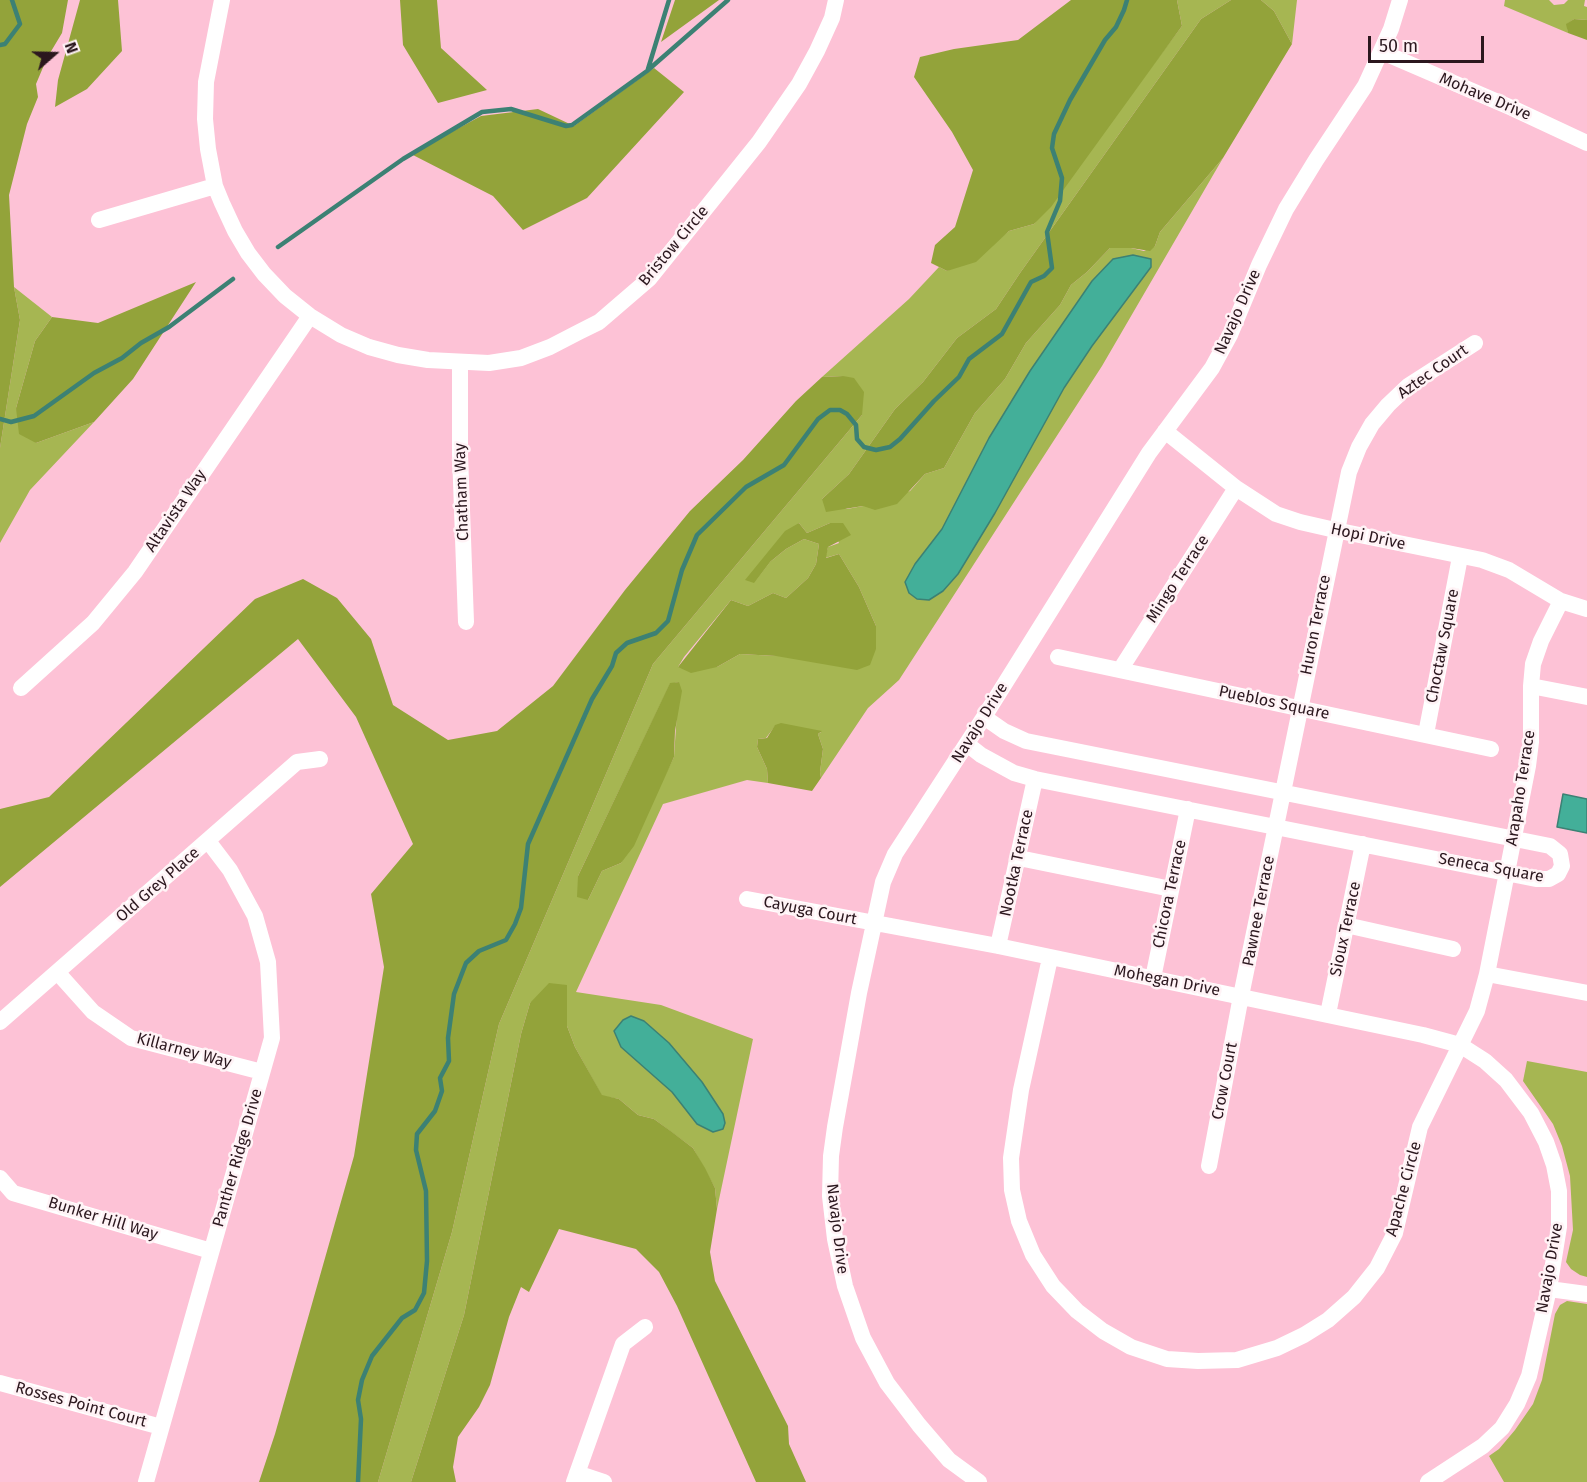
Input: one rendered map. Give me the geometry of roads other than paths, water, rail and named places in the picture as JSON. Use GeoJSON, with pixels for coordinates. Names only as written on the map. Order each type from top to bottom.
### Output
{"type":"FeatureCollection","features":[{"type":"Feature","properties":{"kind":"street","name":"Bristow Circle"},"geometry":{"type":"LineString","coordinates":[[222,0],[206,82],[205,110],[208,149],[216,186],[235,231],[248,253],[285,296],[310,316],[342,335],[398,356],[489,363],[521,358],[550,347],[599,322],[649,279],[759,142],[799,84],[832,18],[836,0]]}},
{"type":"Feature","properties":{"kind":"street","name":"Navajo Drive"},"geometry":{"type":"LineString","coordinates":[[979,1482],[949,1460],[887,1383],[863,1338],[845,1286],[835,1239],[830,1196],[832,1147],[859,993],[883,882],[895,854],[967,744],[1149,453],[1212,368],[1230,335],[1259,265],[1286,209],[1365,87],[1382,52],[1400,0]]}},
{"type":"Feature","properties":{"kind":"street","name":"Mohave Drive"},"geometry":{"type":"LineString","coordinates":[[1382,52],[1587,143]]}},
{"type":"Feature","properties":{"kind":"street"},"geometry":{"type":"LineString","coordinates":[[99,220],[216,186]]}},
{"type":"Feature","properties":{"kind":"street","name":"Altavista Way"},"geometry":{"type":"LineString","coordinates":[[21,688],[93,623],[121,590],[310,316]]}},
{"type":"Feature","properties":{"kind":"street","name":"Aztec Court"},"geometry":{"type":"LineString","coordinates":[[1335,530],[1349,472],[1372,424],[1408,386],[1475,343]]}},
{"type":"Feature","properties":{"kind":"street","name":"Chatham Way"},"geometry":{"type":"LineString","coordinates":[[460,362],[460,454],[466,622]]}},
{"type":"Feature","properties":{"kind":"street","name":"Hopi Drive"},"geometry":{"type":"LineString","coordinates":[[1165,431],[1236,488],[1276,514],[1335,530],[1482,560],[1509,570],[1561,601],[1587,609]]}},
{"type":"Feature","properties":{"kind":"street","name":"Mingo Terrace"},"geometry":{"type":"LineString","coordinates":[[1120,670],[1236,488]]}},
{"type":"Feature","properties":{"kind":"street","name":"Huron Terrace"},"geometry":{"type":"LineString","coordinates":[[1276,826],[1335,530]]}},
{"type":"Feature","properties":{"kind":"street","name":"Choctaw Square"},"geometry":{"type":"LineString","coordinates":[[1426,734],[1460,557]]}},
{"type":"Feature","properties":{"kind":"street","name":"Arapaho Terrace"},"geometry":{"type":"LineString","coordinates":[[1460,1045],[1477,1011],[1487,974],[1515,838],[1531,742],[1533,664],[1541,641],[1561,601]]}},
{"type":"Feature","properties":{"kind":"street","name":"Pueblos Square"},"geometry":{"type":"LineString","coordinates":[[1058,657],[1491,749]]}},
{"type":"Feature","properties":{"kind":"street"},"geometry":{"type":"LineString","coordinates":[[1531,686],[1587,698]]}},
{"type":"Feature","properties":{"kind":"street","name":"Seneca Square"},"geometry":{"type":"LineString","coordinates":[[967,744],[981,755],[1014,773],[1035,779],[1536,879],[1549,879],[1558,874],[1562,866],[1560,854],[1550,846],[1026,741],[1004,731],[984,717]]}},
{"type":"Feature","properties":{"kind":"street","name":"Old Grey Place"},"geometry":{"type":"LineString","coordinates":[[0,1022],[297,762],[320,759]]}},
{"type":"Feature","properties":{"kind":"street","name":"Nootka Terrace"},"geometry":{"type":"LineString","coordinates":[[998,946],[1035,779]]}},
{"type":"Feature","properties":{"kind":"street","name":"Chicora Terrace"},"geometry":{"type":"LineString","coordinates":[[1153,978],[1188,809]]}},
{"type":"Feature","properties":{"kind":"street","name":"Pawnee Terrace"},"geometry":{"type":"LineString","coordinates":[[1241,996],[1276,826]]}},
{"type":"Feature","properties":{"kind":"street","name":"Panther Ridge Drive"},"geometry":{"type":"LineString","coordinates":[[146,1482],[272,1038],[268,962],[255,916],[230,870],[208,841]]}},
{"type":"Feature","properties":{"kind":"street","name":"Sioux Terrace"},"geometry":{"type":"LineString","coordinates":[[1328,1014],[1364,844]]}},
{"type":"Feature","properties":{"kind":"street"},"geometry":{"type":"LineString","coordinates":[[1019,858],[1171,889]]}},
{"type":"Feature","properties":{"kind":"street","name":"Cayuga Court"},"geometry":{"type":"LineString","coordinates":[[747,899],[874,923]]}},
{"type":"Feature","properties":{"kind":"street","name":"Mohegan Drive"},"geometry":{"type":"LineString","coordinates":[[874,923],[998,946],[1328,1014],[1460,1045]]}},
{"type":"Feature","properties":{"kind":"street"},"geometry":{"type":"LineString","coordinates":[[1347,925],[1453,949]]}},
{"type":"Feature","properties":{"kind":"street","name":"Apache Circle"},"geometry":{"type":"LineString","coordinates":[[1050,958],[1014,1131],[1011,1158],[1012,1190],[1019,1221],[1033,1255],[1053,1286],[1077,1311],[1103,1331],[1131,1347],[1167,1359],[1237,1360],[1277,1348],[1328,1320],[1354,1297],[1377,1268],[1395,1233],[1420,1128],[1460,1045]]}},
{"type":"Feature","properties":{"kind":"street","name":"Killarney Way"},"geometry":{"type":"LineString","coordinates":[[58,972],[93,1012],[131,1038],[262,1072]]}},
{"type":"Feature","properties":{"kind":"street"},"geometry":{"type":"LineString","coordinates":[[1487,974],[1587,993]]}},
{"type":"Feature","properties":{"kind":"street","name":"Crow Court"},"geometry":{"type":"LineString","coordinates":[[1209,1166],[1241,996]]}},
{"type":"Feature","properties":{"kind":"street","name":"Navajo Drive"},"geometry":{"type":"LineString","coordinates":[[1428,1482],[1483,1446],[1502,1428],[1517,1404],[1529,1376],[1549,1288],[1559,1227],[1559,1191],[1554,1165],[1546,1142],[1531,1113],[1506,1080],[1485,1061],[1460,1045]]}},
{"type":"Feature","properties":{"kind":"street","name":"Bunker Hill Way"},"geometry":{"type":"LineString","coordinates":[[0,1178],[13,1192],[211,1251]]}},
{"type":"Feature","properties":{"kind":"street"},"geometry":{"type":"LineString","coordinates":[[1549,1288],[1587,1294]]}},
{"type":"Feature","properties":{"kind":"street"},"geometry":{"type":"LineString","coordinates":[[604,1482],[575,1477],[623,1344],[645,1327]]}},
{"type":"Feature","properties":{"kind":"street","name":"Rosses Point Court"},"geometry":{"type":"LineString","coordinates":[[0,1383],[161,1427]]}},
{"type":"Feature","properties":{"kind":"waterway"},"geometry":{"type":"LineString","coordinates":[[0,45],[5,44],[20,24],[12,0]]}},
{"type":"Feature","properties":{"kind":"waterway"},"geometry":{"type":"LineString","coordinates":[[648,69],[669,0]]}},
{"type":"Feature","properties":{"kind":"waterway"},"geometry":{"type":"LineString","coordinates":[[278,247],[403,159],[482,112],[511,109],[566,126],[572,125],[647,71],[728,0]]}},
{"type":"Feature","properties":{"kind":"waterway"},"geometry":{"type":"LineString","coordinates":[[358,1482],[361,1419],[358,1400],[362,1380],[372,1356],[402,1318],[415,1310],[424,1293],[427,1261],[426,1191],[416,1150],[417,1134],[435,1111],[442,1091],[440,1078],[449,1061],[448,1038],[454,994],[466,963],[479,951],[506,940],[515,924],[521,908],[528,844],[592,699],[612,666],[616,653],[627,643],[656,633],[668,621],[682,570],[697,535],[746,487],[784,465],[818,419],[830,410],[840,410],[847,414],[856,425],[857,439],[864,447],[876,450],[890,447],[959,377],[969,359],[1002,334],[1031,282],[1044,276],[1052,268],[1047,232],[1060,201],[1062,178],[1052,148],[1054,134],[1070,100],[1105,40],[1116,27],[1127,0]]}},
{"type":"Feature","properties":{"kind":"waterway"},"geometry":{"type":"LineString","coordinates":[[0,419],[11,422],[34,416],[94,373],[122,358],[141,343],[169,327],[233,279]]}}]}
